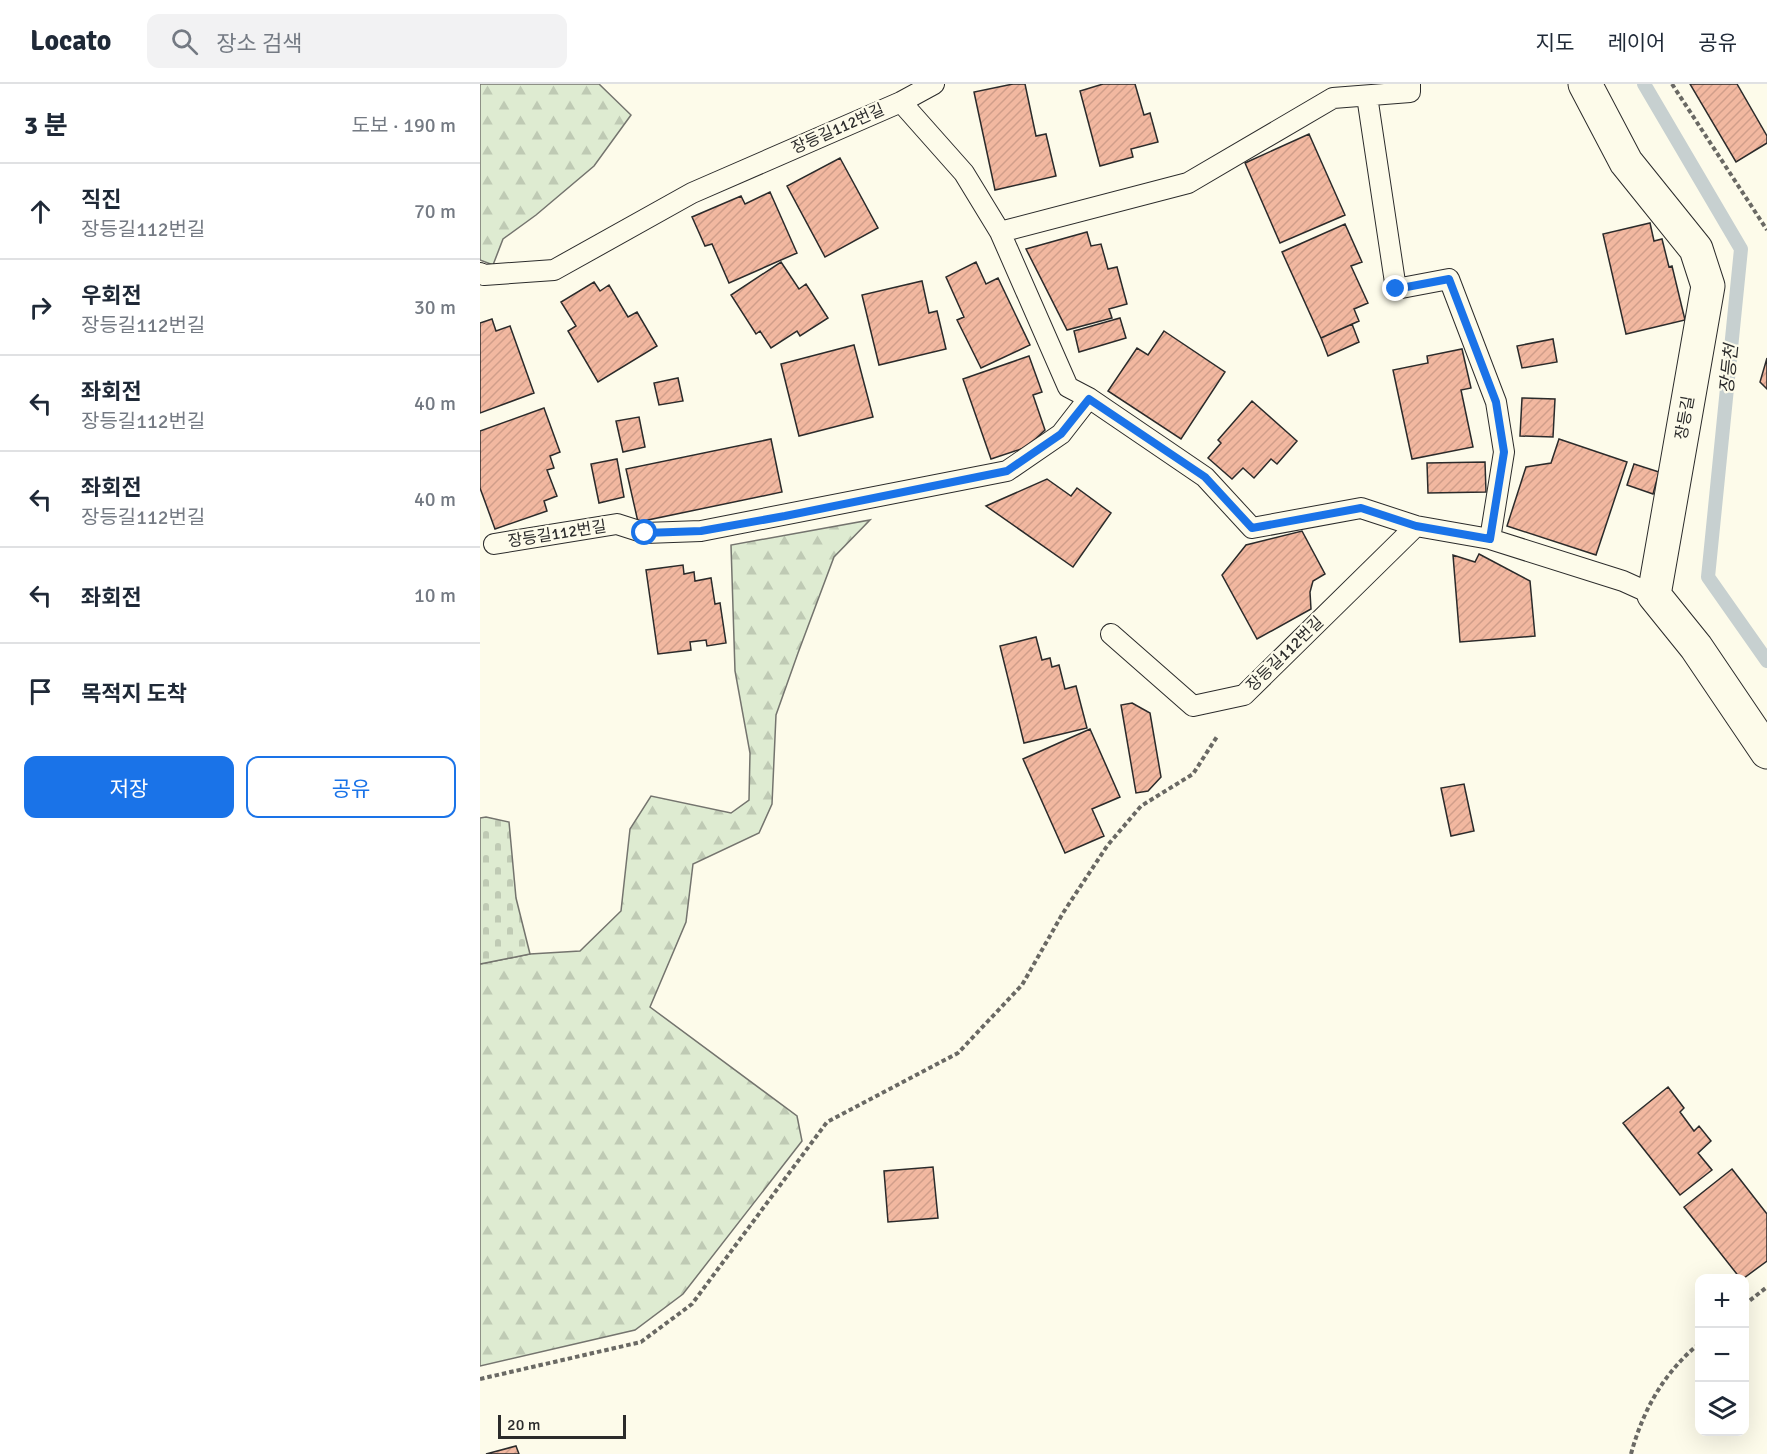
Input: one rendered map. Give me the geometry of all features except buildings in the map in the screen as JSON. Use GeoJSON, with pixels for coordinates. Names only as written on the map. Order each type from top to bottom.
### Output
{"type":"FeatureCollection","features":[{"type":"Feature","properties":{"kind":"street","name":"장등길"},"geometry":{"type":"LineString","coordinates":[[1585,84],[1626,162],[1696,249],[1708,286],[1654,595]]}},
{"type":"Feature","properties":{"kind":"street"},"geometry":{"type":"LineString","coordinates":[[1654,595],[1696,647],[1767,752]]}},
{"type":"Feature","properties":{"kind":"lane","name":"장등길112번길"},"geometry":{"type":"LineString","coordinates":[[480,273],[484,275],[554,270],[692,193],[901,102],[934,84]]}},
{"type":"Feature","properties":{"kind":"lane"},"geometry":{"type":"LineString","coordinates":[[1000,232],[1188,183],[1333,98],[1410,92],[1410,84]]}},
{"type":"Feature","properties":{"kind":"lane"},"geometry":{"type":"LineString","coordinates":[[1367,96],[1396,289],[1449,279],[1496,402],[1504,452],[1490,539]]}},
{"type":"Feature","properties":{"kind":"lane","name":"장등길112번길"},"geometry":{"type":"LineString","coordinates":[[901,102],[964,173],[1000,232],[1068,387],[1205,477],[1252,528],[1361,508],[1416,526],[1490,539],[1623,581],[1654,595]]}},
{"type":"Feature","properties":{"kind":"lane","name":"장등길112번길"},"geometry":{"type":"LineString","coordinates":[[494,544],[617,524],[645,533],[701,531],[1007,471],[1061,434],[1089,399]]}},
{"type":"Feature","properties":{"kind":"lane","name":"장등길112번길"},"geometry":{"type":"LineString","coordinates":[[1111,634],[1193,706],[1244,695],[1416,526]]}},
{"type":"Feature","properties":{"kind":"path"},"geometry":{"type":"LineString","coordinates":[[1672,84],[1767,230]]}},
{"type":"Feature","properties":{"kind":"path"},"geometry":{"type":"LineString","coordinates":[[480,1379],[641,1342],[692,1304],[827,1122],[958,1053],[1022,985],[1063,913],[1107,846],[1142,807],[1193,774],[1244,695]]}},
{"type":"Feature","properties":{"kind":"path"},"geometry":{"type":"LineString","coordinates":[[1749,1301],[1767,1287]]}},
{"type":"Feature","properties":{"kind":"path"},"geometry":{"type":"LineString","coordinates":[[1631,1454],[1651,1400],[1680,1358],[1695,1347]]}},
{"type":"Feature","properties":{"kind":"green space"},"geometry":{"type":"Polygon","coordinates":[[[480,84],[599,84],[631,115],[594,166],[536,215],[503,239],[493,265],[480,260],[480,84]]]}},
{"type":"Feature","properties":{"kind":"green space"},"geometry":{"type":"Polygon","coordinates":[[[870,520],[834,557],[776,715],[772,804],[759,833],[693,864],[686,922],[650,1007],[797,1116],[802,1141],[683,1294],[635,1330],[480,1366],[480,964],[530,954],[580,951],[621,911],[630,829],[651,796],[731,813],[749,800],[750,753],[735,671],[731,545],[870,520]]]}},
{"type":"Feature","properties":{"kind":"green space"},"geometry":{"type":"Polygon","coordinates":[[[486,817],[509,822],[516,898],[530,954],[480,964],[480,818],[486,817]]]}},
{"type":"Feature","properties":{"kind":"waterway","name":"장등천"},"geometry":{"type":"LineString","coordinates":[[1644,84],[1741,249],[1708,577],[1767,661]]}},
{"type":"Feature","properties":{"kind":"route"},"geometry":{"type":"LineString","coordinates":[[645,533],[701,531],[1007,471],[1061,434],[1089,399],[1205,477],[1252,528],[1361,508],[1416,526],[1490,539],[1504,452],[1496,402],[1449,279],[1396,289]]}}]}
